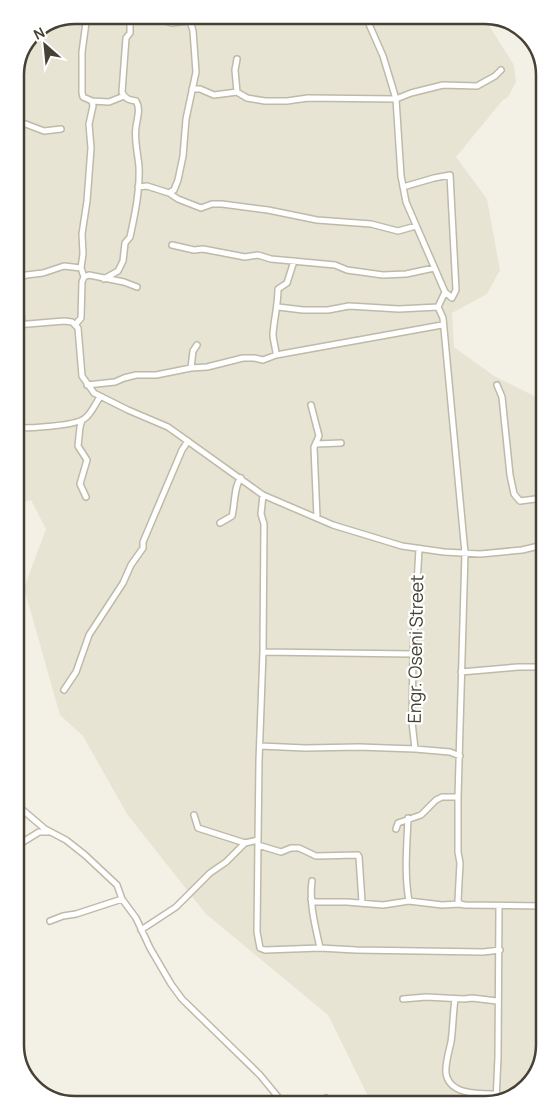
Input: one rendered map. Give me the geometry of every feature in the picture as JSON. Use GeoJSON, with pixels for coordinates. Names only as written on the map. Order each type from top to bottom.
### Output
{"type":"FeatureCollection","features":[{"type":"Feature","properties":{"kind":"street"},"geometry":{"type":"LineString","coordinates":[[86,24],[82,52],[82,97],[92,101],[109,102],[124,96]]}},
{"type":"Feature","properties":{"kind":"street"},"geometry":{"type":"LineString","coordinates":[[104,279],[118,271],[123,261],[125,243],[130,237],[138,187],[139,164],[136,127],[139,105],[136,101],[128,100],[122,92],[126,38],[130,33],[131,24]]}},
{"type":"Feature","properties":{"kind":"street"},"geometry":{"type":"LineString","coordinates":[[172,193],[178,180],[183,156],[186,119],[196,72],[192,24]]}},
{"type":"Feature","properties":{"kind":"street"},"geometry":{"type":"LineString","coordinates":[[369,24],[383,56],[396,99],[403,187],[406,202],[445,292],[452,298],[456,290],[450,175],[403,187]]}},
{"type":"Feature","properties":{"kind":"street"},"geometry":{"type":"LineString","coordinates":[[237,59],[235,70],[237,92]]}},
{"type":"Feature","properties":{"kind":"street"},"geometry":{"type":"LineString","coordinates":[[192,90],[200,89],[214,95],[237,92],[247,98],[265,101],[287,101],[308,98],[396,99],[443,85],[477,86],[495,76],[501,70]]}},
{"type":"Feature","properties":{"kind":"street"},"geometry":{"type":"LineString","coordinates":[[75,325],[81,318],[82,282],[84,277],[81,268],[83,254],[82,234],[87,201],[91,148],[89,124],[93,106],[92,101]]}},
{"type":"Feature","properties":{"kind":"street"},"geometry":{"type":"LineString","coordinates":[[24,123],[44,131],[61,129]]}},
{"type":"Feature","properties":{"kind":"street"},"geometry":{"type":"LineString","coordinates":[[138,187],[147,186],[172,193],[201,208],[212,204],[222,204],[317,220],[371,224],[398,230],[416,226]]}},
{"type":"Feature","properties":{"kind":"street"},"geometry":{"type":"LineString","coordinates":[[172,245],[246,257],[258,255],[271,259],[335,265],[347,270],[383,275],[406,274],[434,268]]}},
{"type":"Feature","properties":{"kind":"street"},"geometry":{"type":"LineString","coordinates":[[276,355],[273,334],[278,307],[278,289],[287,283],[294,261]]}},
{"type":"Feature","properties":{"kind":"street"},"geometry":{"type":"LineString","coordinates":[[24,276],[43,273],[64,266],[81,268]]}},
{"type":"Feature","properties":{"kind":"street"},"geometry":{"type":"LineString","coordinates":[[84,277],[89,275],[124,282],[137,287]]}},
{"type":"Feature","properties":{"kind":"street"},"geometry":{"type":"LineString","coordinates":[[445,292],[438,307],[443,318],[442,325],[465,553],[458,797],[458,852],[460,863],[458,896],[460,904]]}},
{"type":"Feature","properties":{"kind":"street"},"geometry":{"type":"LineString","coordinates":[[278,307],[328,310],[349,306],[382,306],[399,309],[438,307]]}},
{"type":"Feature","properties":{"kind":"street"},"geometry":{"type":"LineString","coordinates":[[24,324],[72,322],[78,328],[82,376],[100,397],[168,427],[263,495],[333,524],[402,546],[480,554],[536,546]]}},
{"type":"Feature","properties":{"kind":"street"},"geometry":{"type":"LineString","coordinates":[[88,385],[115,382],[136,375],[207,367],[243,358],[262,360],[276,355],[442,325]]}},
{"type":"Feature","properties":{"kind":"street"},"geometry":{"type":"LineString","coordinates":[[191,368],[193,352],[197,345]]}},
{"type":"Feature","properties":{"kind":"street"},"geometry":{"type":"LineString","coordinates":[[497,385],[502,397],[510,475],[514,494],[520,501],[536,499]]}},
{"type":"Feature","properties":{"kind":"street"},"geometry":{"type":"LineString","coordinates":[[24,428],[60,425],[82,420],[89,415],[100,397]]}},
{"type":"Feature","properties":{"kind":"street"},"geometry":{"type":"LineString","coordinates":[[311,405],[319,436],[314,453],[318,517]]}},
{"type":"Feature","properties":{"kind":"street"},"geometry":{"type":"LineString","coordinates":[[82,420],[78,446],[87,460],[80,484],[86,497]]}},
{"type":"Feature","properties":{"kind":"street"},"geometry":{"type":"LineString","coordinates":[[64,690],[76,672],[89,635],[123,583],[131,564],[142,548],[182,450],[188,441]]}},
{"type":"Feature","properties":{"kind":"street"},"geometry":{"type":"LineString","coordinates":[[316,444],[341,443]]}},
{"type":"Feature","properties":{"kind":"street"},"geometry":{"type":"LineString","coordinates":[[220,523],[232,516],[236,499],[236,485],[240,478]]}},
{"type":"Feature","properties":{"kind":"street"},"geometry":{"type":"LineString","coordinates":[[263,495],[261,514],[264,531],[263,652],[258,761],[257,932],[260,948],[265,950],[320,948],[483,952],[500,950]]}},
{"type":"Feature","properties":{"kind":"street","name":"Engr. Oseni Street"},"geometry":{"type":"LineString","coordinates":[[415,749],[412,722],[413,654],[419,549]]}},
{"type":"Feature","properties":{"kind":"street"},"geometry":{"type":"LineString","coordinates":[[263,652],[413,654]]}},
{"type":"Feature","properties":{"kind":"street"},"geometry":{"type":"LineString","coordinates":[[462,672],[536,667]]}},
{"type":"Feature","properties":{"kind":"street"},"geometry":{"type":"LineString","coordinates":[[260,746],[415,749],[450,752],[460,756]]}},
{"type":"Feature","properties":{"kind":"street"},"geometry":{"type":"LineString","coordinates":[[396,829],[398,823],[421,815],[436,800],[442,797],[458,797]]}},
{"type":"Feature","properties":{"kind":"street"},"geometry":{"type":"LineString","coordinates":[[24,811],[49,832],[66,840],[89,858],[116,885],[122,899],[136,918],[163,973],[182,999],[260,1074],[277,1096]]}},
{"type":"Feature","properties":{"kind":"street"},"geometry":{"type":"LineString","coordinates":[[194,816],[198,828],[245,843],[258,842],[281,852],[291,848],[299,848],[316,856],[358,855],[360,857],[362,902]]}},
{"type":"Feature","properties":{"kind":"street"},"geometry":{"type":"LineString","coordinates":[[408,818],[406,852],[409,901]]}},
{"type":"Feature","properties":{"kind":"street"},"geometry":{"type":"LineString","coordinates":[[24,841],[39,832],[49,832]]}},
{"type":"Feature","properties":{"kind":"street"},"geometry":{"type":"LineString","coordinates":[[141,930],[147,924],[176,907],[210,873],[226,862],[245,843]]}},
{"type":"Feature","properties":{"kind":"street"},"geometry":{"type":"LineString","coordinates":[[312,880],[311,899],[320,948]]}},
{"type":"Feature","properties":{"kind":"street"},"geometry":{"type":"LineString","coordinates":[[50,921],[122,899]]}},
{"type":"Feature","properties":{"kind":"street"},"geometry":{"type":"LineString","coordinates":[[311,899],[314,902],[383,904],[409,901],[442,905],[536,906]]}},
{"type":"Feature","properties":{"kind":"street"},"geometry":{"type":"LineString","coordinates":[[455,999],[446,1072],[450,1083],[461,1090],[476,1094],[495,1094],[498,1057],[499,906]]}},
{"type":"Feature","properties":{"kind":"street"},"geometry":{"type":"LineString","coordinates":[[403,999],[426,997],[472,998],[497,1001]]}},
{"type":"Feature","properties":{"kind":"shaded area"},"geometry":{"type":"Polygon","coordinates":[[[75,24],[488,24],[514,65],[516,82],[508,97],[502,101],[456,157],[487,199],[500,270],[487,294],[452,313],[454,347],[494,376],[536,397],[536,1052],[531,1068],[519,1084],[505,1092],[485,1096],[368,1096],[328,1015],[206,914],[127,814],[83,736],[60,715],[24,588],[46,529],[31,500],[24,502],[24,72],[29,52],[41,36],[55,28],[75,24]]]}}]}
